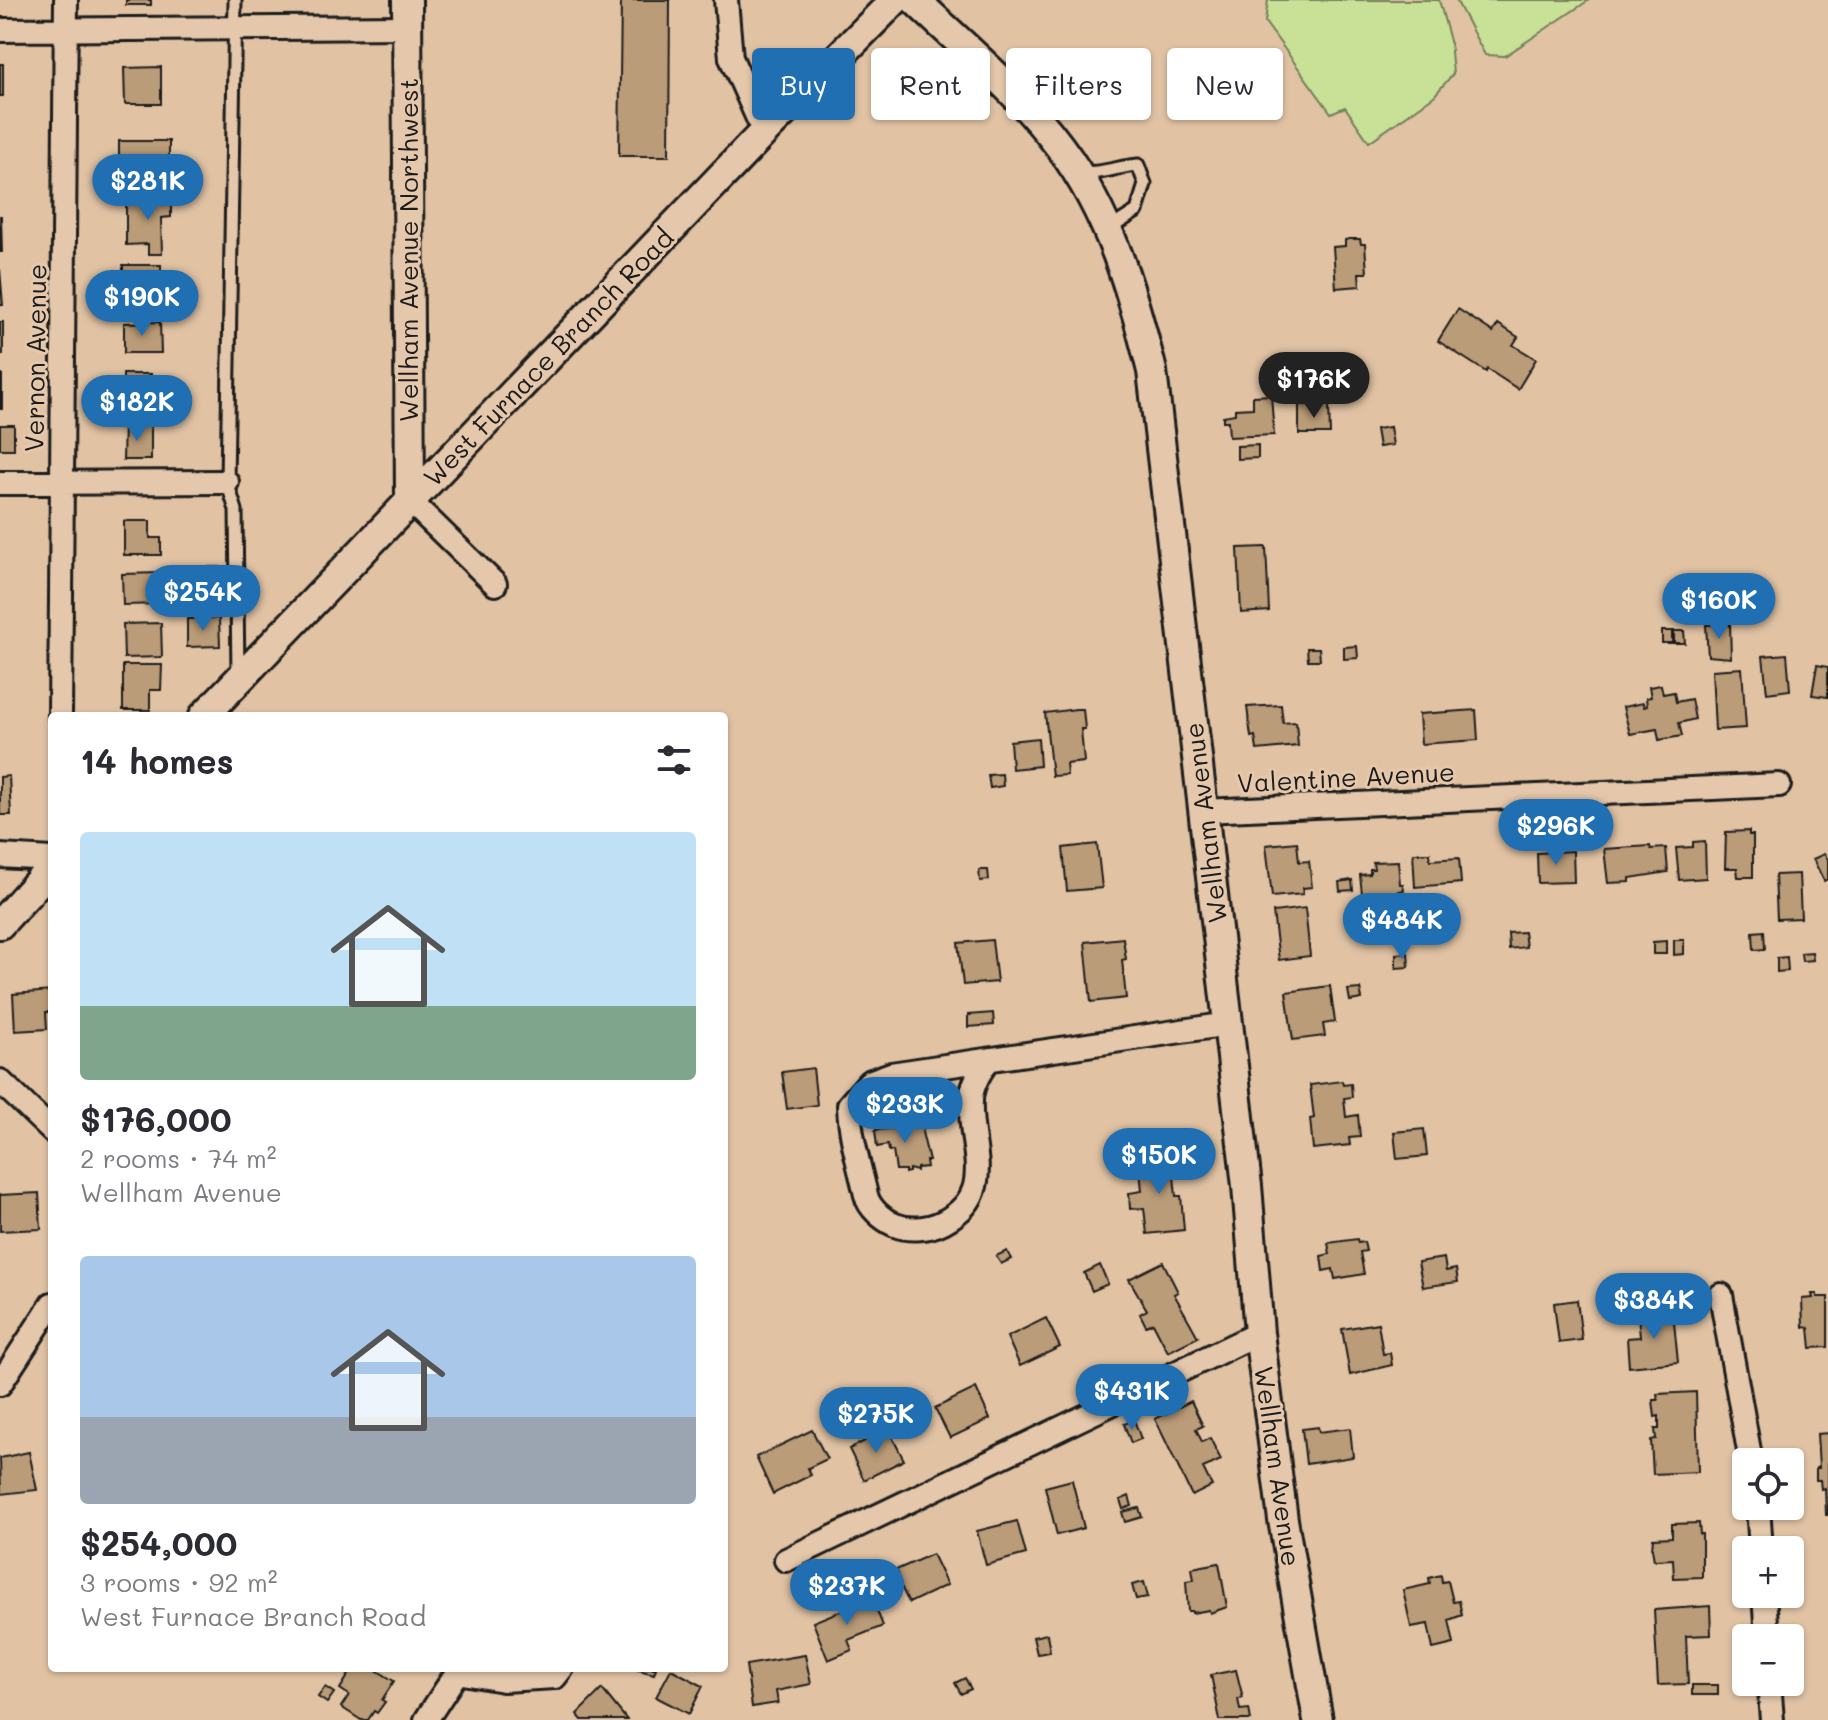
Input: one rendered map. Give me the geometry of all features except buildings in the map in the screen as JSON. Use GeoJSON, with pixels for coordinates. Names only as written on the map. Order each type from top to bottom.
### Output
{"type":"FeatureCollection","features":[{"type":"Feature","properties":{"kind":"street","name":"Vernon Avenue"},"geometry":{"type":"LineString","coordinates":[[60,712],[66,0]]}},
{"type":"Feature","properties":{"kind":"street"},"geometry":{"type":"LineString","coordinates":[[726,0],[731,58],[764,132]]}},
{"type":"Feature","properties":{"kind":"street","name":"West Furnace Branch Road"},"geometry":{"type":"LineString","coordinates":[[208,712],[764,132],[895,0]]}},
{"type":"Feature","properties":{"kind":"street","name":"Wellham Avenue"},"geometry":{"type":"LineString","coordinates":[[915,0],[1017,99],[1060,147],[1108,229],[1135,302],[1152,371],[1229,1024],[1259,1333],[1283,1520],[1318,1720]]}},
{"type":"Feature","properties":{"kind":"street"},"geometry":{"type":"LineString","coordinates":[[0,30],[235,28],[407,14]]}},
{"type":"Feature","properties":{"kind":"street","name":"Wellham Avenue Northwest"},"geometry":{"type":"LineString","coordinates":[[407,14],[410,501]]}},
{"type":"Feature","properties":{"kind":"street"},"geometry":{"type":"LineString","coordinates":[[0,483],[227,482]]}},
{"type":"Feature","properties":{"kind":"street"},"geometry":{"type":"LineString","coordinates":[[410,501],[495,584]]}},
{"type":"Feature","properties":{"kind":"street","name":"Valentine Avenue"},"geometry":{"type":"LineString","coordinates":[[1203,811],[1779,785]]}},
{"type":"Feature","properties":{"kind":"street"},"geometry":{"type":"LineString","coordinates":[[0,856],[48,859]]}},
{"type":"Feature","properties":{"kind":"street"},"geometry":{"type":"LineString","coordinates":[[0,924],[48,871]]}},
{"type":"Feature","properties":{"kind":"street"},"geometry":{"type":"LineString","coordinates":[[987,1062],[973,1087],[970,1103],[979,1172],[972,1194],[960,1211],[941,1223],[921,1229],[896,1225],[877,1213],[867,1202],[850,1129],[849,1105],[869,1082],[891,1074],[1229,1024]]}},
{"type":"Feature","properties":{"kind":"street"},"geometry":{"type":"LineString","coordinates":[[0,1081],[48,1127]]}},
{"type":"Feature","properties":{"kind":"street"},"geometry":{"type":"LineString","coordinates":[[1721,1295],[1748,1448]]}},
{"type":"Feature","properties":{"kind":"street"},"geometry":{"type":"LineString","coordinates":[[0,1384],[48,1310]]}},
{"type":"Feature","properties":{"kind":"street"},"geometry":{"type":"LineString","coordinates":[[786,1560],[1259,1333]]}},
{"type":"Feature","properties":{"kind":"street"},"geometry":{"type":"LineString","coordinates":[[426,1720],[458,1672]]}},
{"type":"Feature","properties":{"kind":"street"},"geometry":{"type":"LineString","coordinates":[[468,1672],[503,1680],[555,1677],[559,1672]]}},
{"type":"Feature","properties":{"kind":"street"},"geometry":{"type":"LineString","coordinates":[[1770,1696],[1772,1720]]}},
{"type":"Feature","properties":{"kind":"lane"},"geometry":{"type":"LineString","coordinates":[[235,0],[227,482],[236,510],[238,680]]}},
{"type":"Feature","properties":{"kind":"lane"},"geometry":{"type":"LineString","coordinates":[[1075,171],[1091,174],[1119,166],[1138,165],[1145,184],[1137,211],[1108,229]]}},
{"type":"Feature","properties":{"kind":"green space"},"geometry":{"type":"Polygon","coordinates":[[[1268,0],[1439,0],[1450,41],[1453,74],[1434,96],[1369,142],[1345,107],[1331,113],[1265,22],[1268,0]]]}},
{"type":"Feature","properties":{"kind":"green space"},"geometry":{"type":"Polygon","coordinates":[[[1456,0],[1589,0],[1505,56],[1485,55],[1456,0]]]}}]}
